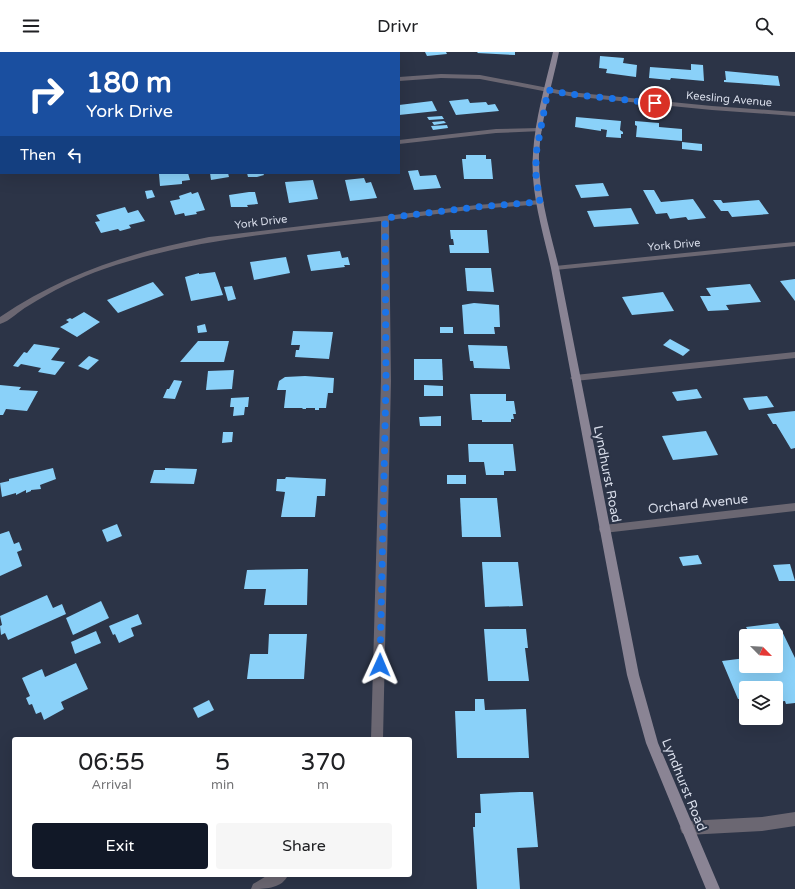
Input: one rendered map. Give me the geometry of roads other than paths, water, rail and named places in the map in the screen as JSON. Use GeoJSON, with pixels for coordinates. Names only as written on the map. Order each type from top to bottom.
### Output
{"type":"FeatureCollection","features":[{"type":"Feature","properties":{"kind":"main road","name":"Lyndhurst Road"},"geometry":{"type":"LineString","coordinates":[[556,52],[536,154],[536,169],[540,202],[555,268],[633,675],[652,743],[713,889]]}},
{"type":"Feature","properties":{"kind":"street","name":"Keesling Avenue"},"geometry":{"type":"LineString","coordinates":[[400,79],[441,76],[473,76],[501,80],[569,94],[795,114]]}},
{"type":"Feature","properties":{"kind":"street"},"geometry":{"type":"LineString","coordinates":[[400,142],[496,130],[540,130]]}},
{"type":"Feature","properties":{"kind":"street","name":"York Drive"},"geometry":{"type":"LineString","coordinates":[[0,321],[42,293],[98,267],[139,254],[208,239],[477,207],[540,202]]}},
{"type":"Feature","properties":{"kind":"street"},"geometry":{"type":"LineString","coordinates":[[377,737],[386,381],[385,218]]}},
{"type":"Feature","properties":{"kind":"street","name":"York Drive"},"geometry":{"type":"LineString","coordinates":[[555,268],[795,244]]}},
{"type":"Feature","properties":{"kind":"street"},"geometry":{"type":"LineString","coordinates":[[575,378],[795,355]]}},
{"type":"Feature","properties":{"kind":"street","name":"Orchard Avenue"},"geometry":{"type":"LineString","coordinates":[[604,528],[795,507]]}},
{"type":"Feature","properties":{"kind":"street"},"geometry":{"type":"LineString","coordinates":[[687,828],[762,824],[795,819]]}},
{"type":"Feature","properties":{"kind":"street"},"geometry":{"type":"LineString","coordinates":[[258,889],[278,877]]}}]}
